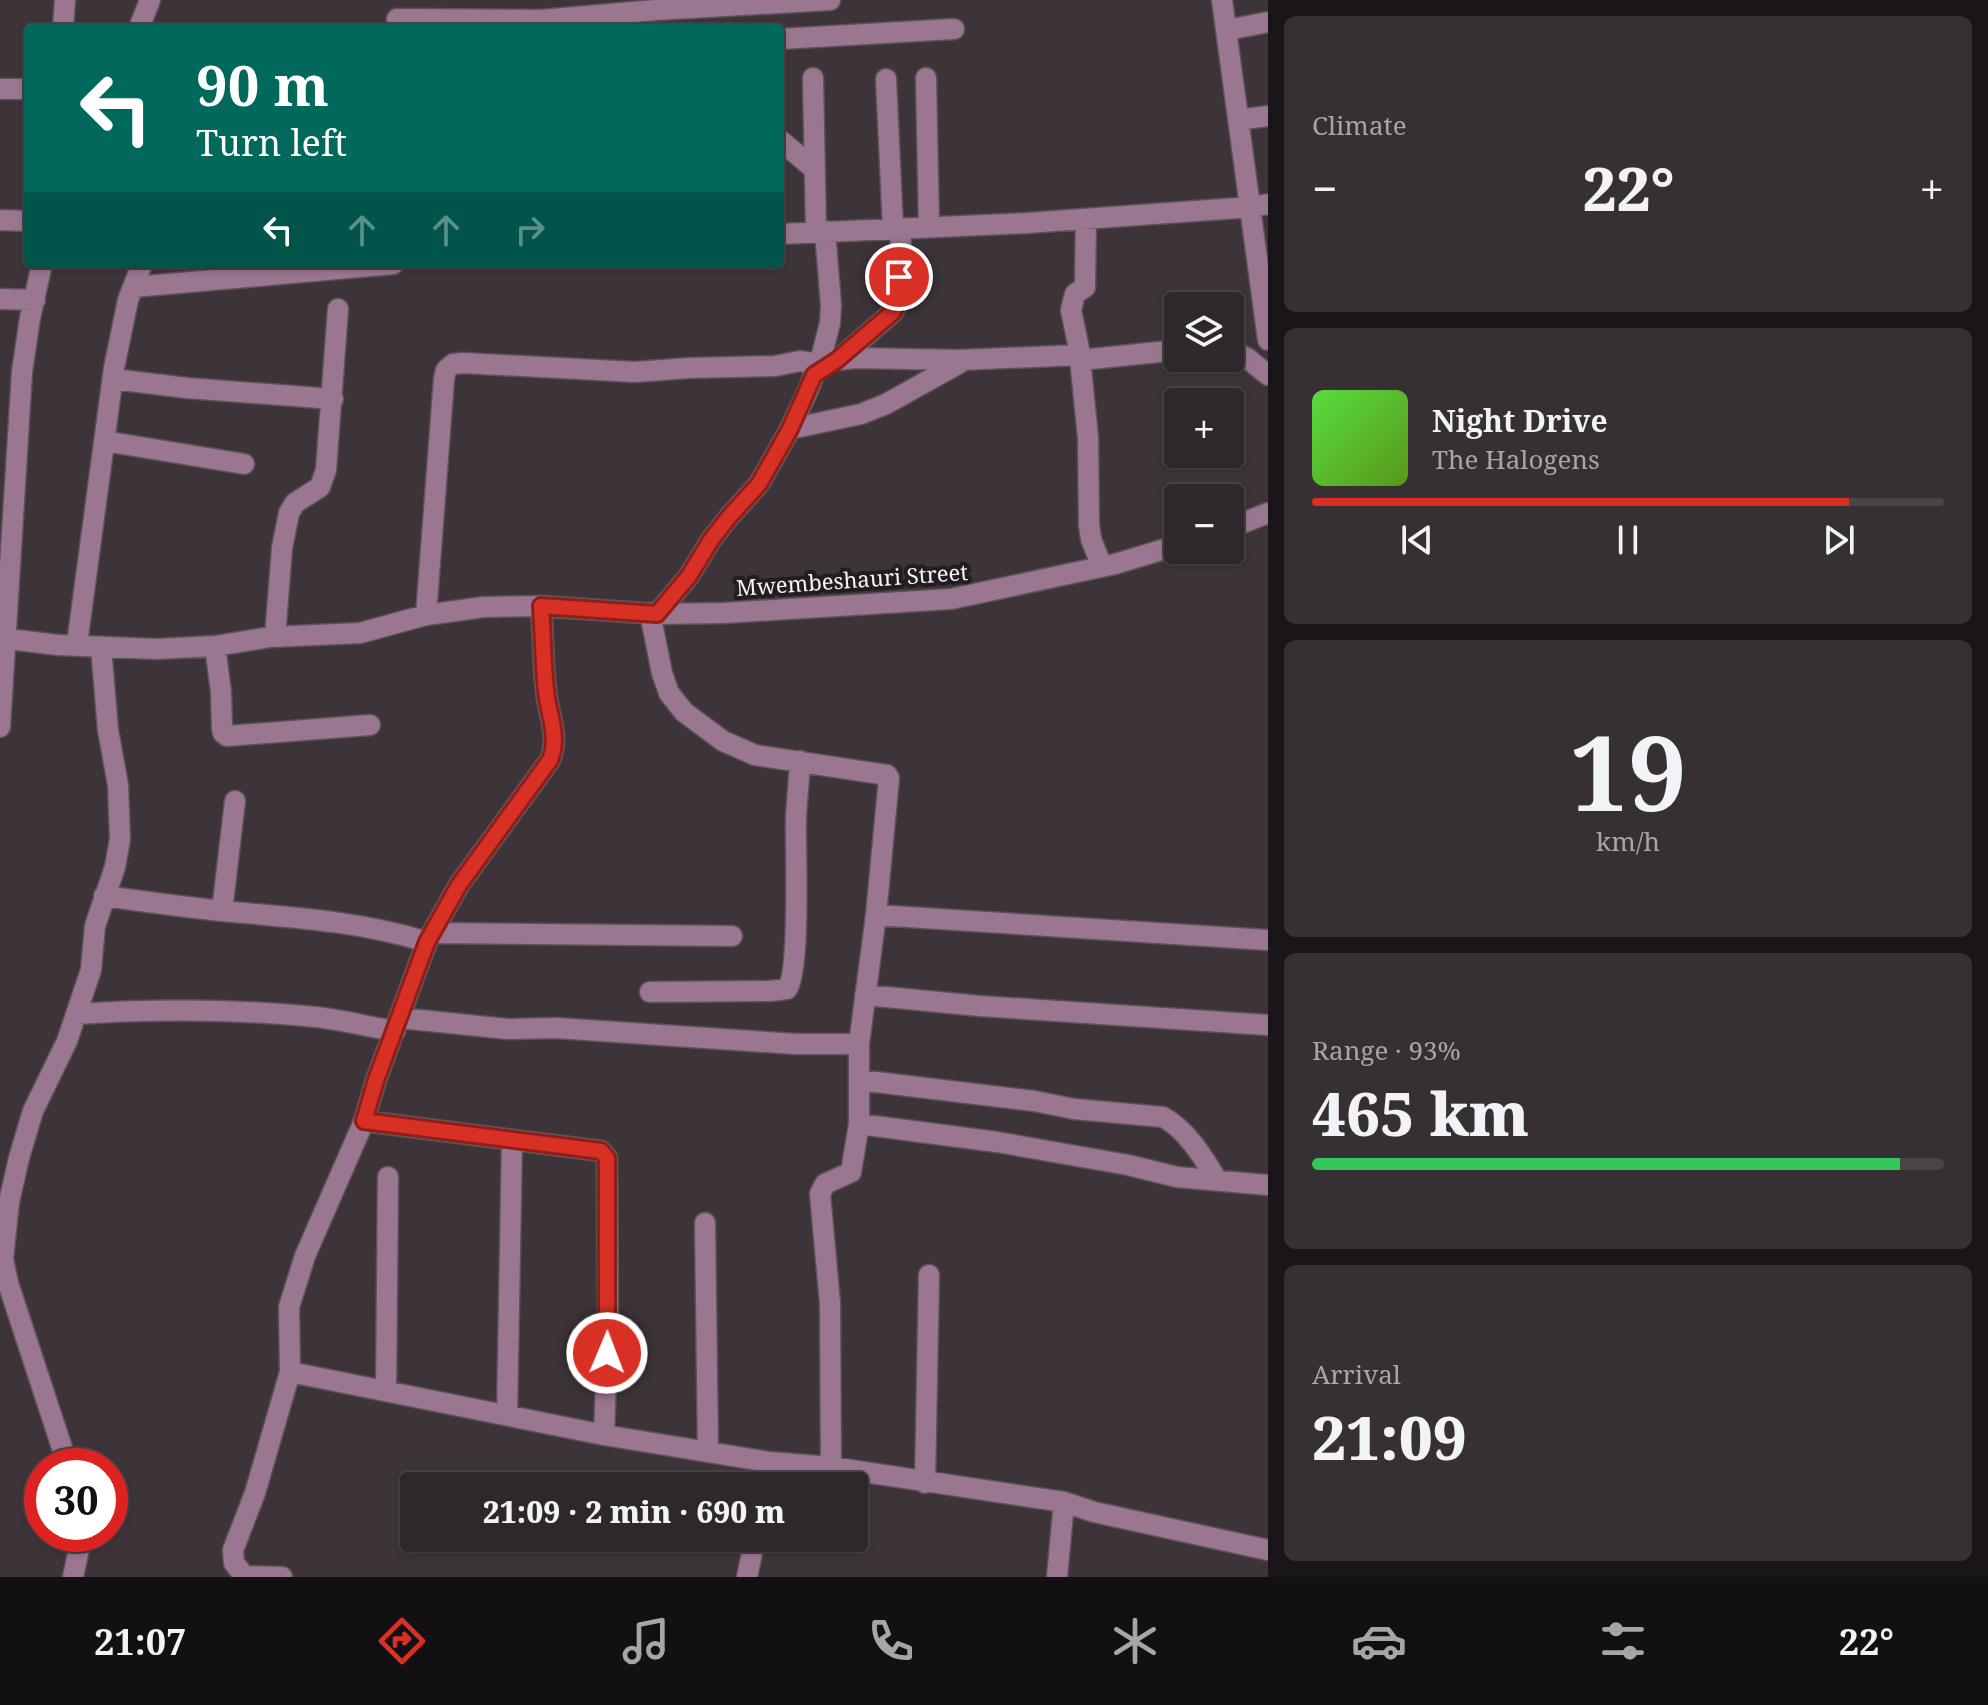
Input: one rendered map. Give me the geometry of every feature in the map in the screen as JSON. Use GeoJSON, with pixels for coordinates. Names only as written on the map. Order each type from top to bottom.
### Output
{"type":"FeatureCollection","features":[{"type":"Feature","properties":{"kind":"street"},"geometry":{"type":"LineString","coordinates":[[63,24],[65,0]]}},
{"type":"Feature","properties":{"kind":"street"},"geometry":{"type":"LineString","coordinates":[[141,24],[150,0]]}},
{"type":"Feature","properties":{"kind":"street"},"geometry":{"type":"LineString","coordinates":[[397,16],[541,20],[656,5],[830,0]]}},
{"type":"Feature","properties":{"kind":"street"},"geometry":{"type":"LineString","coordinates":[[1222,0],[1238,120],[1260,205],[1268,340]]}},
{"type":"Feature","properties":{"kind":"street"},"geometry":{"type":"LineString","coordinates":[[1227,30],[1268,22]]}},
{"type":"Feature","properties":{"kind":"street"},"geometry":{"type":"LineString","coordinates":[[784,39],[954,29]]}},
{"type":"Feature","properties":{"kind":"street"},"geometry":{"type":"LineString","coordinates":[[813,78],[813,168],[831,305],[823,366],[759,484],[711,540],[689,576],[654,613],[662,673],[669,693],[684,712],[723,741],[755,755],[849,767],[889,778],[876,915],[859,1044],[859,1124],[851,1172],[825,1184],[820,1194],[830,1303],[831,1467]]}},
{"type":"Feature","properties":{"kind":"street"},"geometry":{"type":"LineString","coordinates":[[926,78],[929,227]]}},
{"type":"Feature","properties":{"kind":"street"},"geometry":{"type":"LineString","coordinates":[[823,366],[893,312],[899,298],[886,79]]}},
{"type":"Feature","properties":{"kind":"street"},"geometry":{"type":"LineString","coordinates":[[0,89],[24,89]]}},
{"type":"Feature","properties":{"kind":"street"},"geometry":{"type":"LineString","coordinates":[[1238,120],[1268,116]]}},
{"type":"Feature","properties":{"kind":"street"},"geometry":{"type":"LineString","coordinates":[[784,143],[813,168]]}},
{"type":"Feature","properties":{"kind":"street"},"geometry":{"type":"LineString","coordinates":[[784,234],[1086,219],[1260,205]]}},
{"type":"Feature","properties":{"kind":"street"},"geometry":{"type":"LineString","coordinates":[[1086,219],[1085,287],[1075,294],[1071,310],[1080,357],[1088,437],[1089,525],[1102,567]]}},
{"type":"Feature","properties":{"kind":"street"},"geometry":{"type":"LineString","coordinates":[[0,220],[24,221]]}},
{"type":"Feature","properties":{"kind":"street"},"geometry":{"type":"LineString","coordinates":[[0,727],[3,639],[22,372],[41,268]]}},
{"type":"Feature","properties":{"kind":"street"},"geometry":{"type":"LineString","coordinates":[[77,644],[122,323],[141,268]]}},
{"type":"Feature","properties":{"kind":"street"},"geometry":{"type":"LineString","coordinates":[[134,287],[348,268]]}},
{"type":"Feature","properties":{"kind":"street"},"geometry":{"type":"LineString","coordinates":[[0,299],[35,300]]}},
{"type":"Feature","properties":{"kind":"street"},"geometry":{"type":"LineString","coordinates":[[275,637],[285,529],[295,503],[320,487],[326,470],[338,309]]}},
{"type":"Feature","properties":{"kind":"street"},"geometry":{"type":"LineString","coordinates":[[426,615],[444,379],[446,370],[453,364],[487,363],[635,372],[775,366],[800,361],[823,366],[856,358],[965,360],[1164,351]]}},
{"type":"Feature","properties":{"kind":"street"},"geometry":{"type":"LineString","coordinates":[[1244,357],[1268,375]]}},
{"type":"Feature","properties":{"kind":"street"},"geometry":{"type":"LineString","coordinates":[[790,429],[848,417],[886,404],[965,360]]}},
{"type":"Feature","properties":{"kind":"street"},"geometry":{"type":"LineString","coordinates":[[113,379],[333,399]]}},
{"type":"Feature","properties":{"kind":"street"},"geometry":{"type":"LineString","coordinates":[[104,441],[244,464]]}},
{"type":"Feature","properties":{"kind":"street"},"geometry":{"type":"LineString","coordinates":[[1244,522],[1268,513]]}},
{"type":"Feature","properties":{"kind":"street","name":"Mwembeshauri Street"},"geometry":{"type":"LineString","coordinates":[[3,639],[58,645],[157,649],[215,646],[275,637],[360,633],[426,615],[484,607],[541,606],[654,613],[724,613],[951,599],[1102,567],[1164,549]]}},
{"type":"Feature","properties":{"kind":"street"},"geometry":{"type":"LineString","coordinates":[[282,1577],[245,1576],[234,1563],[233,1550],[255,1493],[290,1372],[289,1307],[305,1256],[364,1121],[376,1080],[430,937],[459,885],[550,760],[554,749],[556,739],[546,692],[541,606]]}},
{"type":"Feature","properties":{"kind":"street"},"geometry":{"type":"LineString","coordinates":[[215,646],[222,728],[227,736],[370,725]]}},
{"type":"Feature","properties":{"kind":"street"},"geometry":{"type":"LineString","coordinates":[[62,1448],[3,1259],[9,1202],[19,1158],[33,1111],[67,1041],[91,970],[95,926],[115,867],[120,839],[118,785],[108,730],[101,647]]}},
{"type":"Feature","properties":{"kind":"street"},"geometry":{"type":"LineString","coordinates":[[650,992],[701,994],[770,991],[787,989],[791,983],[800,761]]}},
{"type":"Feature","properties":{"kind":"street"},"geometry":{"type":"LineString","coordinates":[[222,911],[235,801]]}},
{"type":"Feature","properties":{"kind":"street"},"geometry":{"type":"LineString","coordinates":[[104,896],[363,925],[430,937],[732,936]]}},
{"type":"Feature","properties":{"kind":"street"},"geometry":{"type":"LineString","coordinates":[[876,915],[1268,940]]}},
{"type":"Feature","properties":{"kind":"street"},"geometry":{"type":"LineString","coordinates":[[865,995],[980,1006],[1268,1025]]}},
{"type":"Feature","properties":{"kind":"street"},"geometry":{"type":"LineString","coordinates":[[76,1014],[220,1011],[398,1025],[556,1028],[796,1044],[859,1044]]}},
{"type":"Feature","properties":{"kind":"street"},"geometry":{"type":"LineString","coordinates":[[859,1080],[1020,1099],[1074,1109],[1163,1117],[1190,1142],[1217,1180]]}},
{"type":"Feature","properties":{"kind":"street"},"geometry":{"type":"LineString","coordinates":[[364,1121],[601,1151],[607,1158],[608,1325],[604,1435]]}},
{"type":"Feature","properties":{"kind":"street"},"geometry":{"type":"LineString","coordinates":[[859,1124],[997,1142],[1128,1165],[1177,1177],[1268,1185]]}},
{"type":"Feature","properties":{"kind":"street"},"geometry":{"type":"LineString","coordinates":[[507,1415],[512,1140]]}},
{"type":"Feature","properties":{"kind":"street"},"geometry":{"type":"LineString","coordinates":[[386,1390],[388,1177]]}},
{"type":"Feature","properties":{"kind":"street"},"geometry":{"type":"LineString","coordinates":[[705,1223],[708,1452]]}},
{"type":"Feature","properties":{"kind":"street"},"geometry":{"type":"LineString","coordinates":[[925,1483],[929,1275]]}},
{"type":"Feature","properties":{"kind":"street"},"geometry":{"type":"LineString","coordinates":[[290,1372],[604,1435],[769,1462],[831,1467],[1064,1502],[1094,1512],[1268,1550]]}},
{"type":"Feature","properties":{"kind":"street"},"geometry":{"type":"LineString","coordinates":[[767,1472],[769,1462]]}},
{"type":"Feature","properties":{"kind":"street"},"geometry":{"type":"LineString","coordinates":[[1057,1577],[1064,1502]]}},
{"type":"Feature","properties":{"kind":"street"},"geometry":{"type":"LineString","coordinates":[[73,1577],[78,1552]]}},
{"type":"Feature","properties":{"kind":"street"},"geometry":{"type":"LineString","coordinates":[[747,1577],[752,1552]]}},
{"type":"Feature","properties":{"kind":"route"},"geometry":{"type":"LineString","coordinates":[[607,1353],[605,1154],[601,1151],[364,1121],[427,942],[459,885],[550,760],[554,749],[556,739],[546,692],[541,606],[657,614],[689,576],[729,517],[759,484],[790,429],[814,375],[837,360],[893,312],[899,298],[899,277]]}}]}
